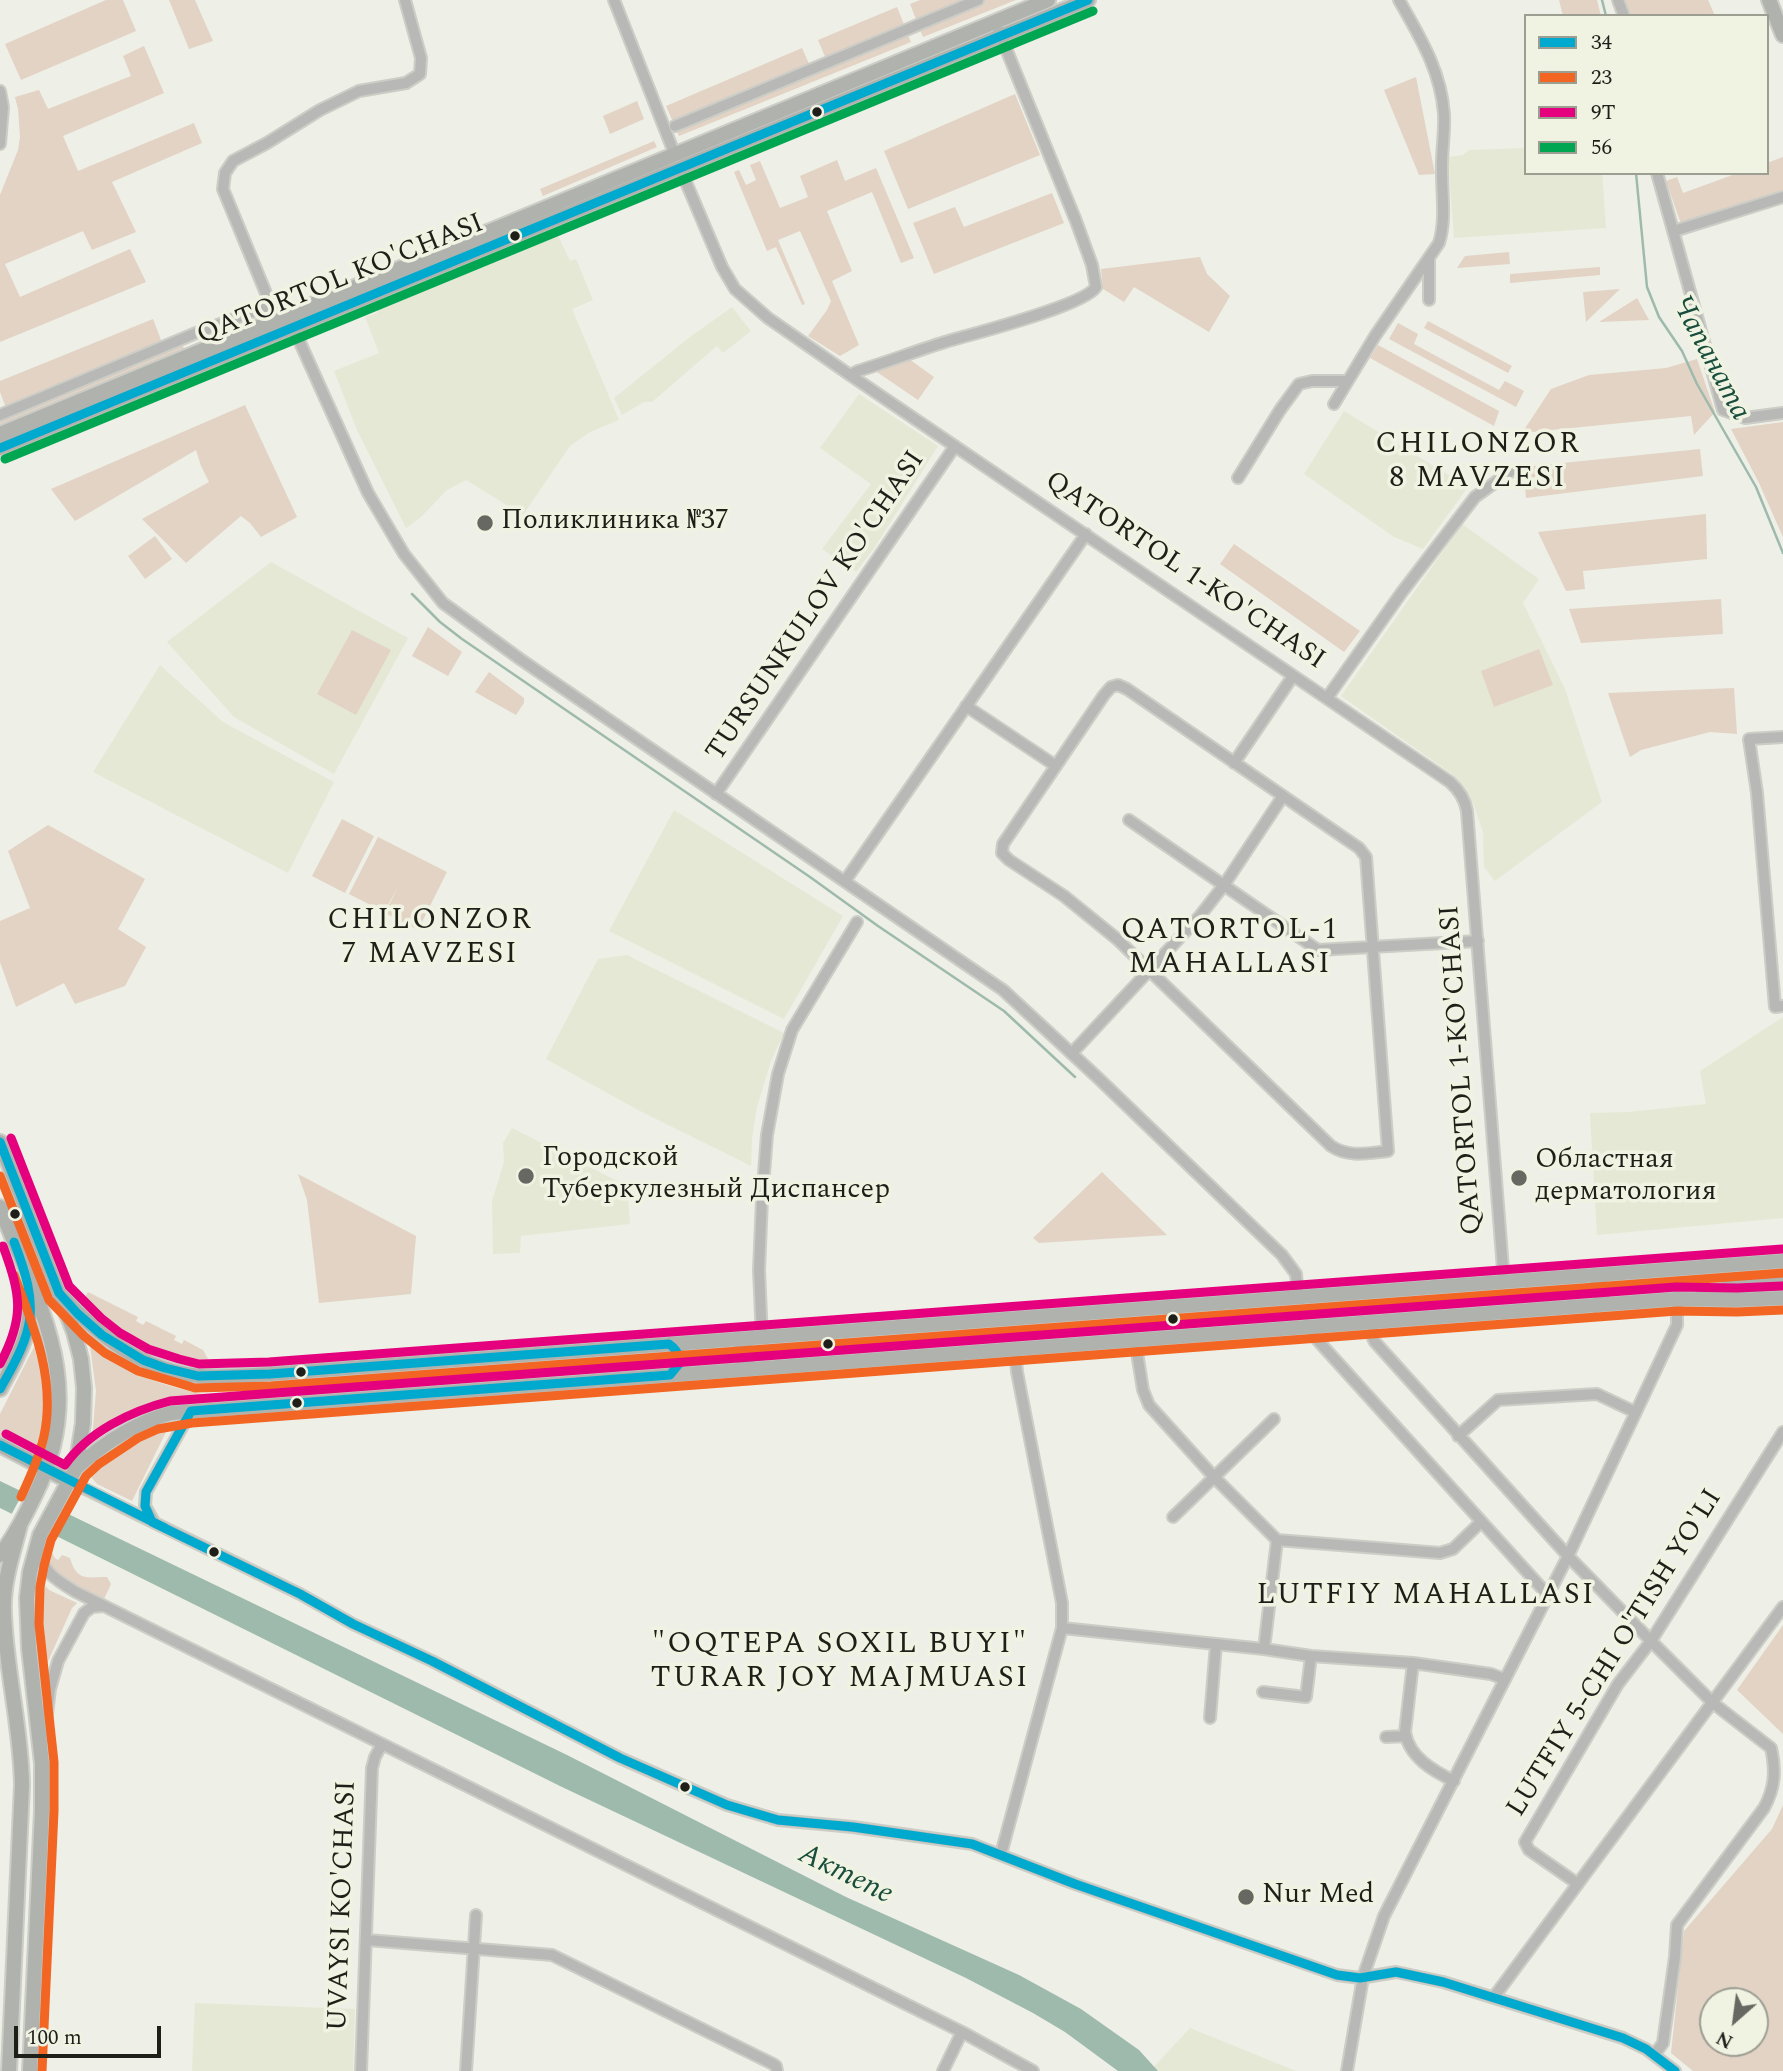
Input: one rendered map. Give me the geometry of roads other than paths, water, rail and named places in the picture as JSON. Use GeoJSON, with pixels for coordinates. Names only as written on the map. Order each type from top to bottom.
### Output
{"type":"FeatureCollection","features":[{"type":"Feature","properties":{"kind":"main road","name":"QATORTOL KO'CHASI"},"geometry":{"type":"LineString","coordinates":[[0,448],[285,324],[678,161],[1048,0]]}},
{"type":"Feature","properties":{"kind":"main road","name":"QATORTOL KO'CHASI"},"geometry":{"type":"LineString","coordinates":[[678,161],[1001,36],[1086,0]]}},
{"type":"Feature","properties":{"kind":"main road"},"geometry":{"type":"LineString","coordinates":[[1769,0],[1783,35]]}},
{"type":"Feature","properties":{"kind":"main road","name":"QATORTOL KO'CHASI"},"geometry":{"type":"LineString","coordinates":[[0,434],[285,324]]}},
{"type":"Feature","properties":{"kind":"main road"},"geometry":{"type":"LineString","coordinates":[[0,1142],[60,1293],[81,1359],[83,1423],[72,1475]]}},
{"type":"Feature","properties":{"kind":"main road"},"geometry":{"type":"LineString","coordinates":[[0,1207],[49,1332],[59,1378],[59,1418],[56,1441],[47,1470],[20,1525],[0,1555]]}},
{"type":"Feature","properties":{"kind":"main road"},"geometry":{"type":"LineString","coordinates":[[60,1293],[78,1314],[113,1343],[154,1365],[198,1376],[270,1374],[1783,1261]]}},
{"type":"Feature","properties":{"kind":"main road"},"geometry":{"type":"LineString","coordinates":[[0,1389],[27,1334],[30,1309],[27,1274]]}},
{"type":"Feature","properties":{"kind":"main road"},"geometry":{"type":"LineString","coordinates":[[1593,1275],[1604,1291],[1602,1300],[1595,1306]]}},
{"type":"Feature","properties":{"kind":"main road"},"geometry":{"type":"LineString","coordinates":[[1677,1299],[1736,1286],[1783,1283]]}},
{"type":"Feature","properties":{"kind":"main road"},"geometry":{"type":"LineString","coordinates":[[30,2071],[36,1971],[42,1763],[29,1648],[27,1611],[30,1572],[40,1535],[72,1475],[92,1454],[132,1427],[162,1415],[191,1411],[1677,1299],[1737,1300],[1783,1297]]}},
{"type":"Feature","properties":{"kind":"main road"},"geometry":{"type":"LineString","coordinates":[[754,1368],[746,1364],[740,1355],[742,1346],[756,1338]]}},
{"type":"Feature","properties":{"kind":"main road"},"geometry":{"type":"LineString","coordinates":[[669,1344],[676,1349],[680,1359],[677,1368],[670,1375]]}},
{"type":"Feature","properties":{"kind":"main road"},"geometry":{"type":"LineString","coordinates":[[0,1445],[47,1470],[72,1475]]}},
{"type":"Feature","properties":{"kind":"main road"},"geometry":{"type":"LineString","coordinates":[[9,2071],[22,1785],[4,1603],[9,1568],[20,1525]]}},
{"type":"Feature","properties":{"kind":"main road"},"geometry":{"type":"LineString","coordinates":[[0,1684],[14,1704]]}},
{"type":"Feature","properties":{"kind":"main road"},"geometry":{"type":"LineString","coordinates":[[14,1970],[36,1971]]}},
{"type":"Feature","properties":{"kind":"main road"},"geometry":{"type":"LineString","coordinates":[[10,2049],[31,2050]]}},
{"type":"Feature","properties":{"kind":"street"},"geometry":{"type":"LineString","coordinates":[[405,0],[421,58],[421,74],[406,83],[359,91],[320,110],[267,143],[233,160],[223,181],[223,189],[271,305],[285,324],[379,514],[404,554],[443,603],[520,659],[1003,990],[1283,1255],[1296,1273],[1298,1297]]}},
{"type":"Feature","properties":{"kind":"street","name":"QATORTOL 1-KO'CHASI"},"geometry":{"type":"LineString","coordinates":[[614,0],[722,267],[735,289],[763,314],[850,375],[1450,782],[1462,796],[1467,811],[1504,1282]]}},
{"type":"Feature","properties":{"kind":"street"},"geometry":{"type":"LineString","coordinates":[[675,126],[978,0]]}},
{"type":"Feature","properties":{"kind":"street"},"geometry":{"type":"LineString","coordinates":[[1334,404],[1375,336],[1439,243],[1442,232],[1441,164],[1444,115],[1434,65],[1424,41],[1399,0]]}},
{"type":"Feature","properties":{"kind":"street"},"geometry":{"type":"LineString","coordinates":[[850,375],[944,342],[1039,314],[1087,296],[1095,288],[1092,265],[1076,221],[996,22]]}},
{"type":"Feature","properties":{"kind":"street"},"geometry":{"type":"LineString","coordinates":[[0,91],[3,107],[0,144]]}},
{"type":"Feature","properties":{"kind":"street"},"geometry":{"type":"LineString","coordinates":[[1658,175],[1723,411],[1745,418],[1783,413]]}},
{"type":"Feature","properties":{"kind":"street"},"geometry":{"type":"LineString","coordinates":[[1674,230],[1783,197]]}},
{"type":"Feature","properties":{"kind":"street"},"geometry":{"type":"LineString","coordinates":[[1429,258],[1429,300]]}},
{"type":"Feature","properties":{"kind":"street"},"geometry":{"type":"LineString","coordinates":[[0,415],[196,333],[271,305]]}},
{"type":"Feature","properties":{"kind":"street"},"geometry":{"type":"LineString","coordinates":[[1238,478],[1299,384],[1312,381],[1347,381]]}},
{"type":"Feature","properties":{"kind":"street","name":"TURSUNKULOV KO'CHASI"},"geometry":{"type":"LineString","coordinates":[[716,794],[955,446]]}},
{"type":"Feature","properties":{"kind":"street"},"geometry":{"type":"LineString","coordinates":[[1327,698],[1402,592],[1475,497],[1511,471]]}},
{"type":"Feature","properties":{"kind":"street"},"geometry":{"type":"LineString","coordinates":[[845,881],[1086,534]]}},
{"type":"Feature","properties":{"kind":"street"},"geometry":{"type":"LineString","coordinates":[[1234,763],[1293,676]]}},
{"type":"Feature","properties":{"kind":"street"},"geometry":{"type":"LineString","coordinates":[[1116,685],[1124,687],[1234,763],[1363,852],[1368,863],[1388,1151],[1352,1154],[1331,1146],[1084,911],[1002,853],[1003,844],[1104,695],[1116,685]]}},
{"type":"Feature","properties":{"kind":"street"},"geometry":{"type":"LineString","coordinates":[[966,706],[1056,766]]}},
{"type":"Feature","properties":{"kind":"street"},"geometry":{"type":"LineString","coordinates":[[1783,737],[1749,739],[1758,802],[1776,1007],[1783,1006]]}},
{"type":"Feature","properties":{"kind":"street"},"geometry":{"type":"LineString","coordinates":[[1072,1053],[1199,918],[1283,796]]}},
{"type":"Feature","properties":{"kind":"street"},"geometry":{"type":"LineString","coordinates":[[1129,820],[1318,950],[1478,941]]}},
{"type":"Feature","properties":{"kind":"street"},"geometry":{"type":"LineString","coordinates":[[756,1338],[767,1135],[778,1073],[792,1030],[857,922]]}},
{"type":"Feature","properties":{"kind":"street"},"geometry":{"type":"LineString","coordinates":[[1347,2071],[1363,1977],[1384,1916],[1568,1556],[1677,1325],[1677,1299]]}},
{"type":"Feature","properties":{"kind":"street"},"geometry":{"type":"LineString","coordinates":[[1372,1322],[1375,1342],[1568,1556],[1713,1703],[1771,1748],[1775,1782],[1772,1794],[1677,1925],[1663,2043],[1655,2054]]}},
{"type":"Feature","properties":{"kind":"street"},"geometry":{"type":"LineString","coordinates":[[1313,1327],[1321,1344],[1547,1594]]}},
{"type":"Feature","properties":{"kind":"street"},"geometry":{"type":"LineString","coordinates":[[1135,1340],[1145,1399],[1149,1405],[1276,1540],[1440,1553],[1453,1549],[1481,1522]]}},
{"type":"Feature","properties":{"kind":"street"},"geometry":{"type":"LineString","coordinates":[[1001,1854],[1062,1628],[1062,1603],[1017,1373],[1015,1349]]}},
{"type":"Feature","properties":{"kind":"street"},"geometry":{"type":"LineString","coordinates":[[1458,1436],[1498,1400],[1597,1394],[1634,1412]]}},
{"type":"Feature","properties":{"kind":"street"},"geometry":{"type":"LineString","coordinates":[[156,1524],[146,1510],[146,1492],[191,1411]]}},
{"type":"Feature","properties":{"kind":"street"},"geometry":{"type":"LineString","coordinates":[[1172,1517],[1275,1419]]}},
{"type":"Feature","properties":{"kind":"street","name":"LUTFIY 5-CHI O'TISH YO'LI"},"geometry":{"type":"LineString","coordinates":[[1578,1884],[1529,1850],[1525,1842],[1618,1684],[1651,1641],[1783,1433]]}},
{"type":"Feature","properties":{"kind":"street"},"geometry":{"type":"LineString","coordinates":[[72,1475],[156,1524],[300,1594],[353,1624],[432,1661],[620,1758],[727,1805],[778,1820],[962,1842],[1337,1975],[1352,1978],[1382,1973],[1404,1973],[1494,1997],[1623,2038],[1655,2054],[1675,2071]]}},
{"type":"Feature","properties":{"kind":"street"},"geometry":{"type":"LineString","coordinates":[[0,1542],[20,1525]]}},
{"type":"Feature","properties":{"kind":"street"},"geometry":{"type":"LineString","coordinates":[[40,1535],[39,1553],[45,1569],[55,1579],[80,1594],[962,2032],[1032,2071]]}},
{"type":"Feature","properties":{"kind":"street"},"geometry":{"type":"LineString","coordinates":[[1264,1648],[1276,1540]]}},
{"type":"Feature","properties":{"kind":"street"},"geometry":{"type":"LineString","coordinates":[[42,1763],[52,1678],[85,1605],[80,1594]]}},
{"type":"Feature","properties":{"kind":"street"},"geometry":{"type":"LineString","coordinates":[[81,1617],[92,1607],[103,1606]]}},
{"type":"Feature","properties":{"kind":"street"},"geometry":{"type":"LineString","coordinates":[[1494,1997],[1783,1607]]}},
{"type":"Feature","properties":{"kind":"street"},"geometry":{"type":"LineString","coordinates":[[1062,1628],[1264,1648],[1311,1656],[1413,1663],[1491,1674],[1504,1679]]}},
{"type":"Feature","properties":{"kind":"street"},"geometry":{"type":"LineString","coordinates":[[1210,1718],[1216,1644]]}},
{"type":"Feature","properties":{"kind":"street"},"geometry":{"type":"LineString","coordinates":[[1263,1692],[1306,1697],[1311,1656]]}},
{"type":"Feature","properties":{"kind":"street"},"geometry":{"type":"LineString","coordinates":[[1413,1663],[1406,1736],[1409,1746],[1439,1774],[1454,1781]]}},
{"type":"Feature","properties":{"kind":"street"},"geometry":{"type":"LineString","coordinates":[[1386,1737],[1406,1736]]}},
{"type":"Feature","properties":{"kind":"street","name":"UVAYSI KO'CHASI"},"geometry":{"type":"LineString","coordinates":[[361,2071],[372,1768],[382,1744]]}},
{"type":"Feature","properties":{"kind":"street"},"geometry":{"type":"LineString","coordinates":[[466,2071],[476,1915]]}},
{"type":"Feature","properties":{"kind":"street"},"geometry":{"type":"LineString","coordinates":[[367,1940],[552,1955],[773,2064],[777,2071]]}},
{"type":"Feature","properties":{"kind":"street"},"geometry":{"type":"LineString","coordinates":[[943,2071],[962,2032]]}},
{"type":"Feature","properties":{"kind":"waterway","name":"Чапаната"},"geometry":{"type":"LineString","coordinates":[[1602,0],[1606,14]]}},
{"type":"Feature","properties":{"kind":"waterway","name":"Чапаната"},"geometry":{"type":"LineString","coordinates":[[1636,175],[1647,287],[1659,317],[1682,351],[1697,384],[1756,487],[1783,553]]}},
{"type":"Feature","properties":{"kind":"waterway"},"geometry":{"type":"LineString","coordinates":[[412,594],[462,639],[1004,1011],[1075,1077]]}},
{"type":"Feature","properties":{"kind":"place","name":"Поликлиника №37"},"geometry":{"type":"Point","coordinates":[485,523]}},
{"type":"Feature","properties":{"kind":"place","name":"Городской Туберкулезный Диспансер"},"geometry":{"type":"Point","coordinates":[526,1176]}},
{"type":"Feature","properties":{"kind":"place","name":"Областная дерматология"},"geometry":{"type":"Point","coordinates":[1519,1178]}},
{"type":"Feature","properties":{"kind":"place","name":"Nur Med"},"geometry":{"type":"Point","coordinates":[1246,1897]}},
{"type":"Feature","properties":{"kind":"district","name":"CHILONZOR 8 MAVZESI"},"geometry":{"type":"Point","coordinates":[1478,463]}},
{"type":"Feature","properties":{"kind":"district","name":"CHILONZOR 7 MAVZESI"},"geometry":{"type":"Point","coordinates":[430,939]}},
{"type":"Feature","properties":{"kind":"district","name":"QATORTOL-1 MAHALLASI"},"geometry":{"type":"Point","coordinates":[1230,949]}},
{"type":"Feature","properties":{"kind":"district","name":"LUTFIY MAHALLASI"},"geometry":{"type":"Point","coordinates":[1426,1597]}},
{"type":"Feature","properties":{"kind":"district","name":"\"OQTEPA SOXIL BUYI\" TURAR JOY MAJMUASI"},"geometry":{"type":"Point","coordinates":[840,1663]}},
{"type":"Feature","properties":{"kind":"water label","name":"Актепе"},"geometry":{"type":"Point","coordinates":[845,1876]}}]}
